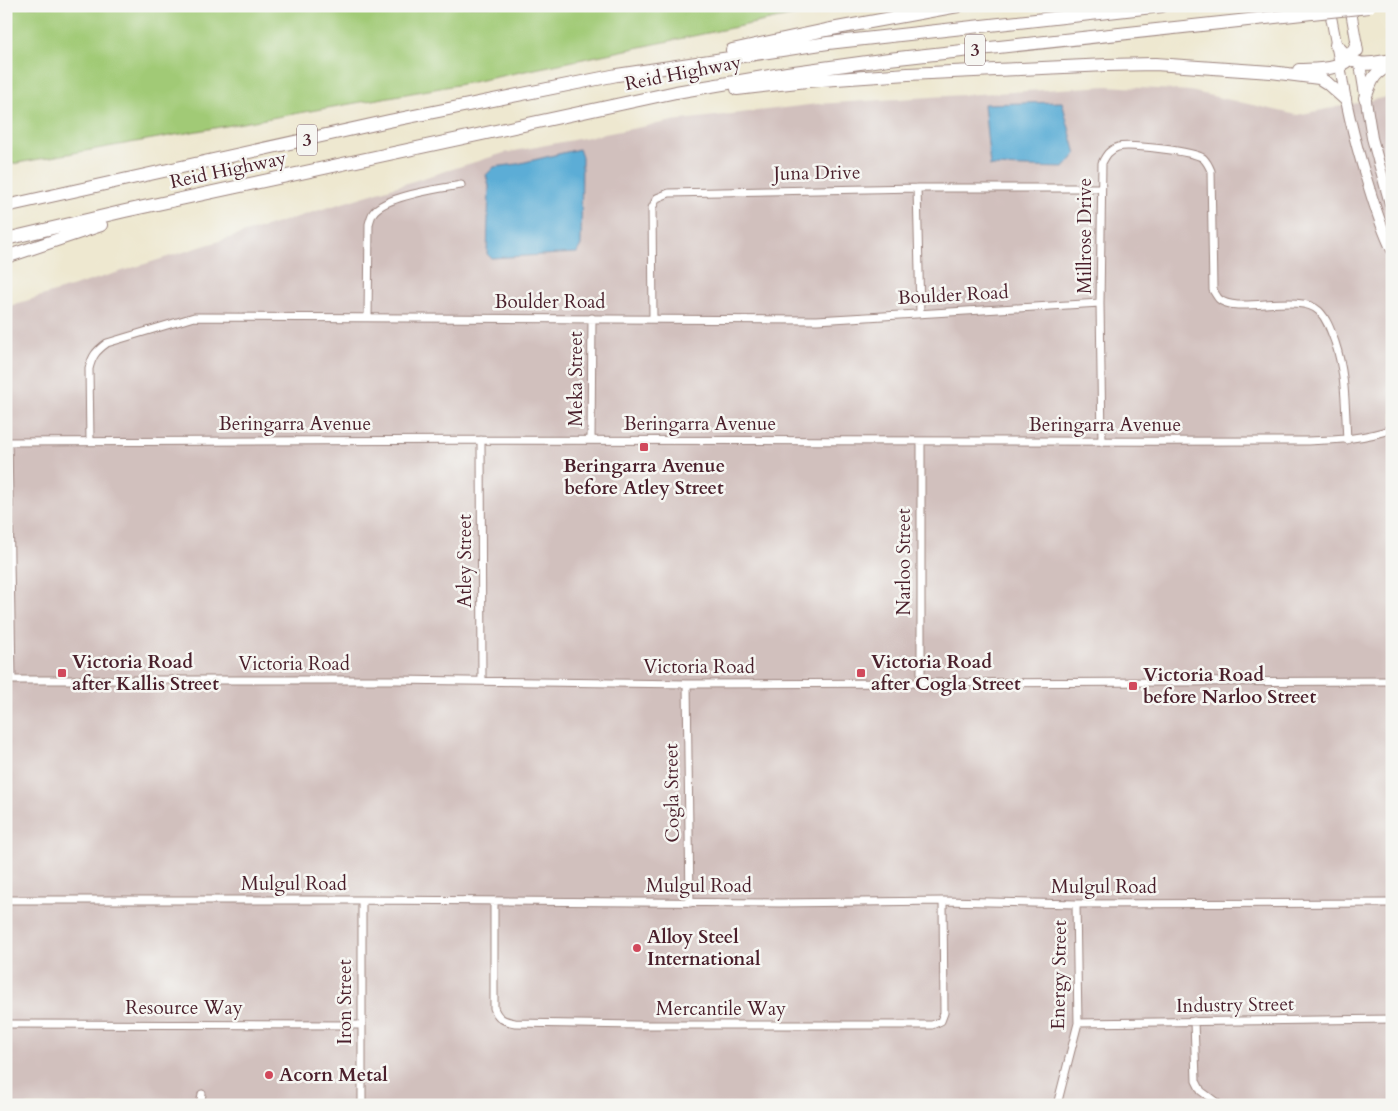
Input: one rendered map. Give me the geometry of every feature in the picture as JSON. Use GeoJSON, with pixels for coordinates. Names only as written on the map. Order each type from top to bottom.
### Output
{"type":"FeatureCollection","features":[{"type":"Feature","properties":{"kind":"highway"},"geometry":{"type":"LineString","coordinates":[[617,75],[826,30],[958,6]]}},
{"type":"Feature","properties":{"kind":"highway","name":"Reid Highway"},"geometry":{"type":"LineString","coordinates":[[6,206],[389,121],[617,75],[828,43],[1162,6]]}},
{"type":"Feature","properties":{"kind":"highway","name":"Reid Highway"},"geometry":{"type":"LineString","coordinates":[[6,239],[125,211],[676,92],[787,73],[879,60],[1325,9],[1373,7]]}},
{"type":"Feature","properties":{"kind":"highway"},"geometry":{"type":"LineString","coordinates":[[1336,45],[1350,62]]}},
{"type":"Feature","properties":{"kind":"highway"},"geometry":{"type":"LineString","coordinates":[[1350,62],[1356,45]]}},
{"type":"Feature","properties":{"kind":"highway"},"geometry":{"type":"LineString","coordinates":[[1271,72],[1330,68],[1350,62],[1392,60]]}},
{"type":"Feature","properties":{"kind":"highway"},"geometry":{"type":"LineString","coordinates":[[631,102],[808,81],[1071,66],[1155,64],[1271,72],[1318,78],[1327,83],[1345,99]]}},
{"type":"Feature","properties":{"kind":"highway"},"geometry":{"type":"LineString","coordinates":[[1365,98],[1376,73],[1392,65]]}},
{"type":"Feature","properties":{"kind":"highway"},"geometry":{"type":"LineString","coordinates":[[6,257],[124,217],[349,164]]}},
{"type":"Feature","properties":{"kind":"highway","name":"3"},"geometry":{"type":"LineString","coordinates":[[6,202],[121,181]]}},
{"type":"Feature","properties":{"kind":"main road"},"geometry":{"type":"LineString","coordinates":[[1350,6],[1356,45]]}},
{"type":"Feature","properties":{"kind":"main road"},"geometry":{"type":"LineString","coordinates":[[1325,9],[1336,45]]}},
{"type":"Feature","properties":{"kind":"main road"},"geometry":{"type":"LineString","coordinates":[[1350,62],[1365,98],[1372,138],[1392,211]]}},
{"type":"Feature","properties":{"kind":"main road"},"geometry":{"type":"LineString","coordinates":[[1350,62],[1345,99],[1354,139],[1392,250]]}},
{"type":"Feature","properties":{"kind":"street","name":"Millrose Drive"},"geometry":{"type":"LineString","coordinates":[[1102,442],[1100,303],[1102,162],[1108,152],[1120,147],[1185,152],[1203,158],[1208,164],[1211,171],[1213,290],[1220,300],[1231,305],[1297,304],[1309,305],[1318,310],[1332,333],[1345,381],[1346,440]]}},
{"type":"Feature","properties":{"kind":"street"},"geometry":{"type":"LineString","coordinates":[[368,318],[369,224],[373,212],[384,204],[428,190],[461,185]]}},
{"type":"Feature","properties":{"kind":"street"},"geometry":{"type":"LineString","coordinates":[[917,188],[920,313]]}},
{"type":"Feature","properties":{"kind":"street","name":"Juna Drive"},"geometry":{"type":"LineString","coordinates":[[652,319],[652,208],[657,198],[668,193],[917,188],[1101,188]]}},
{"type":"Feature","properties":{"kind":"street","name":"Boulder Road"},"geometry":{"type":"LineString","coordinates":[[90,441],[89,369],[92,358],[97,350],[107,343],[194,317],[817,320],[1100,303]]}},
{"type":"Feature","properties":{"kind":"street","name":"Meka Street"},"geometry":{"type":"LineString","coordinates":[[591,439],[592,318]]}},
{"type":"Feature","properties":{"kind":"street","name":"Beringarra Avenue"},"geometry":{"type":"LineString","coordinates":[[7,442],[591,439],[920,442],[1346,440],[1372,436],[1392,429]]}},
{"type":"Feature","properties":{"kind":"street","name":"Atley Street"},"geometry":{"type":"LineString","coordinates":[[482,440],[482,681]]}},
{"type":"Feature","properties":{"kind":"street"},"geometry":{"type":"LineString","coordinates":[[7,442],[9,680]]}},
{"type":"Feature","properties":{"kind":"street","name":"Narloo Street"},"geometry":{"type":"LineString","coordinates":[[920,442],[920,683]]}},
{"type":"Feature","properties":{"kind":"street","name":"Victoria Road"},"geometry":{"type":"LineString","coordinates":[[9,680],[482,681],[687,684],[1392,681]]}},
{"type":"Feature","properties":{"kind":"street","name":"Cogla Street"},"geometry":{"type":"LineString","coordinates":[[687,684],[690,903]]}},
{"type":"Feature","properties":{"kind":"street","name":"Mulgul Road"},"geometry":{"type":"LineString","coordinates":[[6,900],[362,900],[690,903],[943,901],[1076,904],[1392,903]]}},
{"type":"Feature","properties":{"kind":"street","name":"Iron Street"},"geometry":{"type":"LineString","coordinates":[[362,900],[362,1105]]}},
{"type":"Feature","properties":{"kind":"street","name":"Mercantile Way"},"geometry":{"type":"LineString","coordinates":[[494,901],[494,1008],[497,1016],[505,1021],[515,1023],[638,1025],[932,1025],[941,1020],[944,1013],[943,901]]}},
{"type":"Feature","properties":{"kind":"street","name":"Energy Street"},"geometry":{"type":"LineString","coordinates":[[1057,1105],[1078,1023],[1076,904]]}},
{"type":"Feature","properties":{"kind":"street","name":"Industry Street"},"geometry":{"type":"LineString","coordinates":[[1078,1023],[1392,1019]]}},
{"type":"Feature","properties":{"kind":"street"},"geometry":{"type":"LineString","coordinates":[[1194,1021],[1196,1081],[1201,1092],[1220,1105]]}},
{"type":"Feature","properties":{"kind":"street","name":"Resource Way"},"geometry":{"type":"LineString","coordinates":[[6,1024],[361,1025]]}},
{"type":"Feature","properties":{"kind":"street"},"geometry":{"type":"LineString","coordinates":[[200,1105],[202,1094],[204,1105]]}},
{"type":"Feature","properties":{"kind":"shaded area"},"geometry":{"type":"Polygon","coordinates":[[[1107,86],[1190,91],[1297,115],[1392,96],[1392,1105],[6,1105],[6,307],[504,153],[673,121],[817,104],[1107,86]]]}},
{"type":"Feature","properties":{"kind":"green space"},"geometry":{"type":"Polygon","coordinates":[[[6,6],[837,6],[468,83],[6,165],[6,6]]]}},
{"type":"Feature","properties":{"kind":"water"},"geometry":{"type":"Polygon","coordinates":[[[1062,102],[1076,154],[1064,168],[990,166],[984,104],[1062,102]]]}},
{"type":"Feature","properties":{"kind":"water"},"geometry":{"type":"Polygon","coordinates":[[[579,149],[582,157],[581,245],[577,253],[491,258],[487,254],[489,186],[486,175],[494,167],[517,164],[579,149]]]}},
{"type":"Feature","properties":{"kind":"place","name":"Beringarra Avenue before Atley Street"},"geometry":{"type":"Point","coordinates":[644,447]}},
{"type":"Feature","properties":{"kind":"place","name":"Victoria Road after Kallis Street"},"geometry":{"type":"Point","coordinates":[62,673]}},
{"type":"Feature","properties":{"kind":"place","name":"Victoria Road after Cogla Street"},"geometry":{"type":"Point","coordinates":[861,673]}},
{"type":"Feature","properties":{"kind":"place","name":"Victoria Road before Narloo Street"},"geometry":{"type":"Point","coordinates":[1133,686]}},
{"type":"Feature","properties":{"kind":"place","name":"Alloy Steel International"},"geometry":{"type":"Point","coordinates":[637,948]}},
{"type":"Feature","properties":{"kind":"place","name":"Acorn Metal"},"geometry":{"type":"Point","coordinates":[269,1075]}}]}
